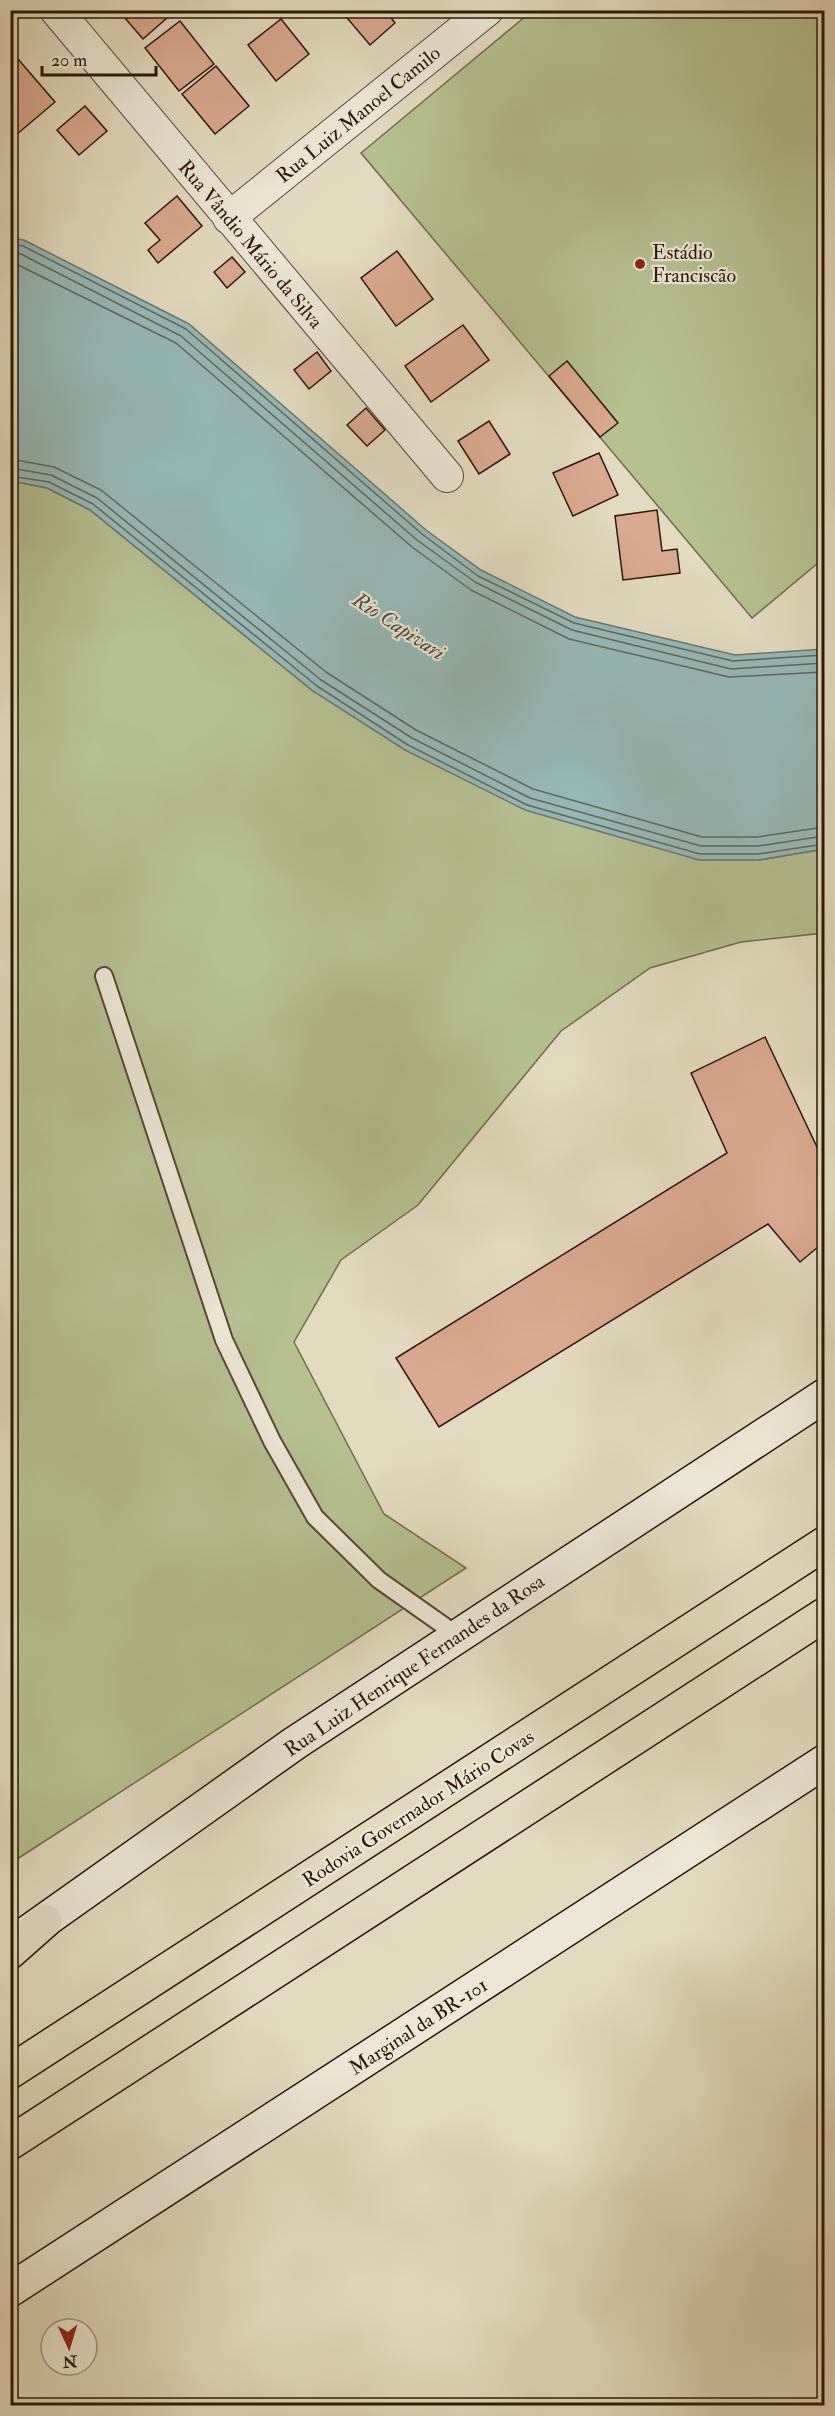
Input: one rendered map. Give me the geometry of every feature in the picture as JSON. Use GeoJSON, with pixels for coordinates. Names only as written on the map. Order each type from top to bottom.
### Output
{"type":"FeatureCollection","features":[{"type":"Feature","properties":{"kind":"highway","name":"Rodovia Governador Mário Covas"},"geometry":{"type":"LineString","coordinates":[[10,2072],[825,1544]]}},
{"type":"Feature","properties":{"kind":"highway"},"geometry":{"type":"LineString","coordinates":[[10,2161],[20,2137],[825,1615]]}},
{"type":"Feature","properties":{"kind":"highway"},"geometry":{"type":"LineString","coordinates":[[10,1952],[45,1921]]}},
{"type":"Feature","properties":{"kind":"main road","name":"Rua Luiz Henrique Fernandes da Rosa"},"geometry":{"type":"LineString","coordinates":[[10,1944],[220,1795],[457,1635],[825,1396]]}},
{"type":"Feature","properties":{"kind":"main road","name":"Marginal da BR-101"},"geometry":{"type":"LineString","coordinates":[[10,2290],[825,1762]]}},
{"type":"Feature","properties":{"kind":"street","name":"Rua Vândio Mário da Silva"},"geometry":{"type":"LineString","coordinates":[[56,10],[447,476]]}},
{"type":"Feature","properties":{"kind":"street","name":"Rua Luiz Manoel Camilo"},"geometry":{"type":"LineString","coordinates":[[229,218],[487,10]]}},
{"type":"Feature","properties":{"kind":"lane"},"geometry":{"type":"LineString","coordinates":[[104,976],[224,1340],[272,1442],[315,1517],[379,1580],[457,1635]]}},
{"type":"Feature","properties":{"kind":"green space","name":"Estádio Franciscão"},"geometry":{"type":"Polygon","coordinates":[[[532,11],[824,11],[824,558],[752,618],[361,153],[532,11]]]}},
{"type":"Feature","properties":{"kind":"green space"},"geometry":{"type":"Polygon","coordinates":[[[11,481],[47,488],[90,510],[313,691],[759,860],[824,849],[824,933],[741,942],[650,968],[561,1031],[418,1205],[341,1260],[294,1342],[384,1514],[466,1568],[11,1863],[11,481]]]}},
{"type":"Feature","properties":{"kind":"water","name":"Rio Capivari"},"geometry":{"type":"Polygon","coordinates":[[[10,238],[24,240],[189,324],[426,530],[481,570],[575,617],[735,655],[824,649],[824,849],[759,860],[699,860],[525,810],[405,750],[313,691],[90,510],[47,488],[11,481],[10,238]]]}},
{"type":"Feature","properties":{"kind":"building"},"geometry":{"type":"Polygon","coordinates":[[[118,10],[176,10],[143,39],[118,10]]]}},
{"type":"Feature","properties":{"kind":"building"},"geometry":{"type":"Polygon","coordinates":[[[343,10],[385,10],[395,23],[370,45],[342,12],[343,10]]]}},
{"type":"Feature","properties":{"kind":"building"},"geometry":{"type":"Polygon","coordinates":[[[281,19],[309,54],[276,81],[248,45],[281,19]]]}},
{"type":"Feature","properties":{"kind":"building"},"geometry":{"type":"Polygon","coordinates":[[[180,21],[214,64],[179,91],[145,48],[180,21]]]}},
{"type":"Feature","properties":{"kind":"building"},"geometry":{"type":"Polygon","coordinates":[[[18,59],[55,102],[10,140],[10,65],[18,59]]]}},
{"type":"Feature","properties":{"kind":"building"},"geometry":{"type":"Polygon","coordinates":[[[216,66],[249,106],[215,134],[182,94],[216,66]]]}},
{"type":"Feature","properties":{"kind":"building"},"geometry":{"type":"Polygon","coordinates":[[[85,106],[107,131],[79,155],[57,130],[85,106]]]}},
{"type":"Feature","properties":{"kind":"building"},"geometry":{"type":"Polygon","coordinates":[[[177,196],[202,226],[158,263],[148,250],[160,240],[145,223],[177,196]]]}},
{"type":"Feature","properties":{"kind":"building"},"geometry":{"type":"Polygon","coordinates":[[[397,251],[433,299],[396,326],[361,278],[397,251]]]}},
{"type":"Feature","properties":{"kind":"building"},"geometry":{"type":"Polygon","coordinates":[[[232,257],[245,272],[227,288],[214,272],[232,257]]]}},
{"type":"Feature","properties":{"kind":"building"},"geometry":{"type":"Polygon","coordinates":[[[463,325],[489,360],[431,402],[405,366],[463,325]]]}},
{"type":"Feature","properties":{"kind":"building"},"geometry":{"type":"Polygon","coordinates":[[[317,352],[331,371],[309,389],[294,370],[317,352]]]}},
{"type":"Feature","properties":{"kind":"building"},"geometry":{"type":"Polygon","coordinates":[[[567,361],[618,423],[600,437],[549,376],[567,361]]]}},
{"type":"Feature","properties":{"kind":"building"},"geometry":{"type":"Polygon","coordinates":[[[366,408],[385,430],[367,446],[347,425],[366,408]]]}},
{"type":"Feature","properties":{"kind":"building"},"geometry":{"type":"Polygon","coordinates":[[[489,421],[510,454],[479,474],[458,441],[489,421]]]}},
{"type":"Feature","properties":{"kind":"building"},"geometry":{"type":"Polygon","coordinates":[[[599,453],[618,495],[573,516],[553,473],[599,453]]]}},
{"type":"Feature","properties":{"kind":"building"},"geometry":{"type":"Polygon","coordinates":[[[657,510],[662,551],[677,549],[680,573],[623,580],[615,516],[657,510]]]}},
{"type":"Feature","properties":{"kind":"building"},"geometry":{"type":"Polygon","coordinates":[[[765,1037],[824,1162],[824,1242],[800,1262],[768,1224],[439,1427],[396,1358],[727,1153],[691,1073],[765,1037]]]}},
{"type":"Feature","properties":{"kind":"place","name":"Estádio Franciscão"},"geometry":{"type":"Point","coordinates":[640,264]}}]}
